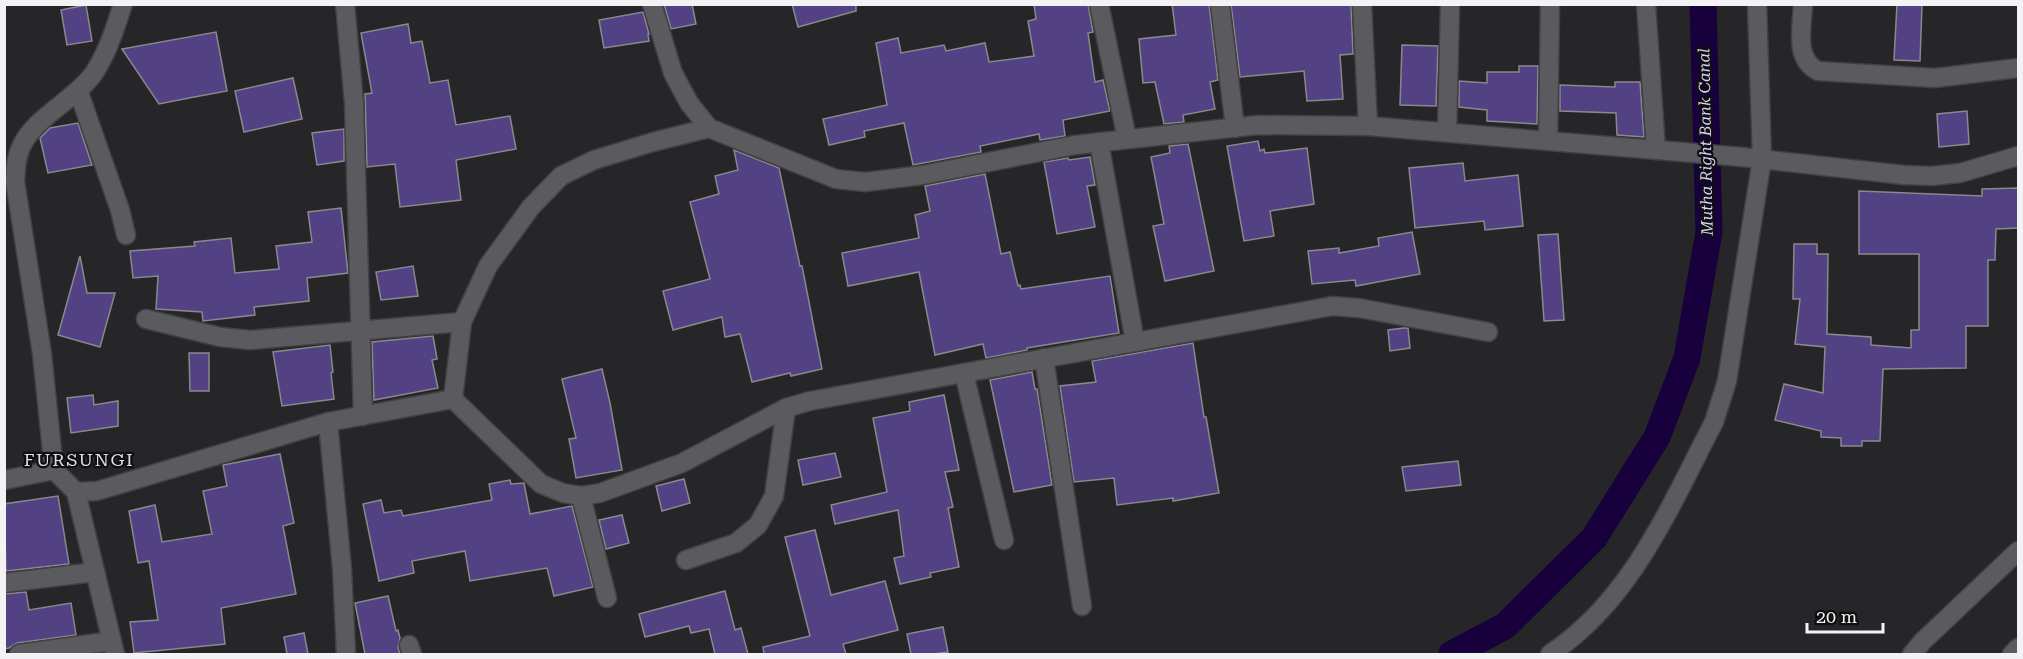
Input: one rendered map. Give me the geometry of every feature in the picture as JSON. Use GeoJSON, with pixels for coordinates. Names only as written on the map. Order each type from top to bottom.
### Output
{"type":"FeatureCollection","features":[{"type":"Feature","properties":{"kind":"street"},"geometry":{"type":"LineString","coordinates":[[19,654],[113,648],[75,492],[54,470],[42,354],[15,181],[16,161],[22,144],[33,129],[93,74],[106,51],[123,4]]}},
{"type":"Feature","properties":{"kind":"street"},"geometry":{"type":"LineString","coordinates":[[345,4],[354,103],[363,416]]}},
{"type":"Feature","properties":{"kind":"street"},"geometry":{"type":"LineString","coordinates":[[652,4],[673,73],[689,103],[708,128],[836,179],[850,181],[866,182],[923,174],[1075,145],[1258,126],[1368,126],[1742,157],[1904,175],[1932,176],[1960,173],[2019,156]]}},
{"type":"Feature","properties":{"kind":"street"},"geometry":{"type":"LineString","coordinates":[[1099,4],[1127,139]]}},
{"type":"Feature","properties":{"kind":"street"},"geometry":{"type":"LineString","coordinates":[[1220,4],[1235,128]]}},
{"type":"Feature","properties":{"kind":"street"},"geometry":{"type":"LineString","coordinates":[[1362,4],[1368,126]]}},
{"type":"Feature","properties":{"kind":"street"},"geometry":{"type":"LineString","coordinates":[[1447,132],[1450,4]]}},
{"type":"Feature","properties":{"kind":"street"},"geometry":{"type":"LineString","coordinates":[[1548,141],[1550,4]]}},
{"type":"Feature","properties":{"kind":"street"},"geometry":{"type":"LineString","coordinates":[[1646,4],[1663,150]]}},
{"type":"Feature","properties":{"kind":"street"},"geometry":{"type":"LineString","coordinates":[[1550,654],[1583,629],[1614,596],[1636,567],[1656,535],[1714,422],[1727,381],[1762,159],[1757,4]]}},
{"type":"Feature","properties":{"kind":"street"},"geometry":{"type":"LineString","coordinates":[[1803,4],[1802,55],[1809,67],[1818,71],[1935,78],[2019,68]]}},
{"type":"Feature","properties":{"kind":"street"},"geometry":{"type":"LineString","coordinates":[[78,90],[120,210],[126,235]]}},
{"type":"Feature","properties":{"kind":"street"},"geometry":{"type":"LineString","coordinates":[[453,399],[462,322],[488,266],[531,207],[561,176],[594,160],[708,128]]}},
{"type":"Feature","properties":{"kind":"street"},"geometry":{"type":"LineString","coordinates":[[1099,142],[1135,342]]}},
{"type":"Feature","properties":{"kind":"street"},"geometry":{"type":"LineString","coordinates":[[453,399],[541,484],[563,493],[581,496],[600,493],[682,463],[786,408],[810,401],[1044,358],[1332,306],[1359,308],[1488,332]]}},
{"type":"Feature","properties":{"kind":"street"},"geometry":{"type":"LineString","coordinates":[[146,319],[220,337],[250,340],[462,322]]}},
{"type":"Feature","properties":{"kind":"street"},"geometry":{"type":"LineString","coordinates":[[1044,358],[1082,606]]}},
{"type":"Feature","properties":{"kind":"street"},"geometry":{"type":"LineString","coordinates":[[964,373],[1004,540]]}},
{"type":"Feature","properties":{"kind":"street"},"geometry":{"type":"LineString","coordinates":[[75,492],[97,491],[328,422],[453,399]]}},
{"type":"Feature","properties":{"kind":"street"},"geometry":{"type":"LineString","coordinates":[[686,560],[736,543],[758,525],[774,496],[786,408]]}},
{"type":"Feature","properties":{"kind":"street"},"geometry":{"type":"LineString","coordinates":[[328,422],[342,569],[346,654]]}},
{"type":"Feature","properties":{"kind":"street"},"geometry":{"type":"LineString","coordinates":[[4,480],[54,470]]}},
{"type":"Feature","properties":{"kind":"street"},"geometry":{"type":"LineString","coordinates":[[581,496],[607,598]]}},
{"type":"Feature","properties":{"kind":"street"},"geometry":{"type":"LineString","coordinates":[[1912,654],[1923,641],[2019,552]]}},
{"type":"Feature","properties":{"kind":"street"},"geometry":{"type":"LineString","coordinates":[[4,583],[95,572]]}},
{"type":"Feature","properties":{"kind":"street"},"geometry":{"type":"LineString","coordinates":[[2012,654],[2019,648]]}},
{"type":"Feature","properties":{"kind":"building"},"geometry":{"type":"Polygon","coordinates":[[[664,4],[692,4],[696,24],[671,29],[664,4]]]}},
{"type":"Feature","properties":{"kind":"building"},"geometry":{"type":"Polygon","coordinates":[[[792,4],[856,4],[856,11],[798,27],[792,4]]]}},
{"type":"Feature","properties":{"kind":"building"},"geometry":{"type":"Polygon","coordinates":[[[1034,4],[1088,4],[1093,32],[1088,33],[1095,82],[1103,80],[1110,111],[1063,120],[1065,136],[1040,140],[1039,134],[980,146],[981,152],[913,165],[904,123],[864,131],[865,137],[829,145],[823,119],[887,105],[876,43],[898,38],[901,53],[944,45],[946,51],[985,43],[989,62],[1034,56],[1028,21],[1036,19],[1034,4]]]}},
{"type":"Feature","properties":{"kind":"building"},"geometry":{"type":"Polygon","coordinates":[[[1172,4],[1209,4],[1218,80],[1210,82],[1215,109],[1183,115],[1184,122],[1164,124],[1155,82],[1143,83],[1139,39],[1176,35],[1172,4]]]}},
{"type":"Feature","properties":{"kind":"building"},"geometry":{"type":"Polygon","coordinates":[[[1231,4],[1351,4],[1353,54],[1340,55],[1343,99],[1307,101],[1304,71],[1240,77],[1231,4]]]}},
{"type":"Feature","properties":{"kind":"building"},"geometry":{"type":"Polygon","coordinates":[[[1897,4],[1922,4],[1920,61],[1894,60],[1897,4]]]}},
{"type":"Feature","properties":{"kind":"building"},"geometry":{"type":"Polygon","coordinates":[[[86,5],[92,41],[67,45],[61,10],[86,5]]]}},
{"type":"Feature","properties":{"kind":"building"},"geometry":{"type":"Polygon","coordinates":[[[643,12],[649,41],[604,48],[599,20],[643,12]]]}},
{"type":"Feature","properties":{"kind":"building"},"geometry":{"type":"Polygon","coordinates":[[[408,24],[411,43],[422,41],[430,83],[448,80],[456,125],[510,116],[516,149],[456,160],[461,200],[400,207],[395,164],[367,167],[365,94],[372,93],[361,33],[408,24]]]}},
{"type":"Feature","properties":{"kind":"building"},"geometry":{"type":"Polygon","coordinates":[[[216,32],[227,91],[159,104],[122,49],[216,32]]]}},
{"type":"Feature","properties":{"kind":"building"},"geometry":{"type":"Polygon","coordinates":[[[1402,45],[1438,46],[1436,106],[1400,105],[1402,45]]]}},
{"type":"Feature","properties":{"kind":"building"},"geometry":{"type":"Polygon","coordinates":[[[1519,66],[1538,66],[1537,124],[1487,121],[1487,110],[1459,107],[1459,81],[1487,83],[1487,72],[1519,72],[1519,66]]]}},
{"type":"Feature","properties":{"kind":"building"},"geometry":{"type":"Polygon","coordinates":[[[293,78],[302,119],[244,132],[235,91],[293,78]]]}},
{"type":"Feature","properties":{"kind":"building"},"geometry":{"type":"Polygon","coordinates":[[[1615,82],[1640,82],[1644,137],[1617,135],[1616,113],[1560,111],[1560,85],[1615,87],[1615,82]]]}},
{"type":"Feature","properties":{"kind":"building"},"geometry":{"type":"Polygon","coordinates":[[[1967,111],[1969,144],[1939,147],[1937,114],[1967,111]]]}},
{"type":"Feature","properties":{"kind":"building"},"geometry":{"type":"Polygon","coordinates":[[[78,123],[92,165],[48,173],[40,138],[50,128],[78,123]]]}},
{"type":"Feature","properties":{"kind":"building"},"geometry":{"type":"Polygon","coordinates":[[[344,129],[344,161],[317,165],[312,133],[344,129]]]}},
{"type":"Feature","properties":{"kind":"building"},"geometry":{"type":"Polygon","coordinates":[[[1258,141],[1260,151],[1264,149],[1265,153],[1307,148],[1314,204],[1270,211],[1274,236],[1244,241],[1227,146],[1258,141]]]}},
{"type":"Feature","properties":{"kind":"building"},"geometry":{"type":"Polygon","coordinates":[[[1188,144],[1214,271],[1165,281],[1153,226],[1164,224],[1151,157],[1170,153],[1169,146],[1188,144]]]}},
{"type":"Feature","properties":{"kind":"building"},"geometry":{"type":"Polygon","coordinates":[[[734,150],[779,168],[800,266],[802,266],[822,369],[791,376],[790,373],[752,382],[740,334],[725,337],[722,317],[673,330],[663,291],[710,279],[690,202],[719,194],[715,176],[738,170],[734,150]]]}},
{"type":"Feature","properties":{"kind":"building"},"geometry":{"type":"Polygon","coordinates":[[[1090,157],[1095,185],[1087,186],[1095,227],[1057,234],[1044,162],[1090,157]]]}},
{"type":"Feature","properties":{"kind":"building"},"geometry":{"type":"Polygon","coordinates":[[[1463,163],[1465,181],[1518,175],[1523,226],[1485,230],[1484,221],[1415,228],[1409,168],[1463,163]]]}},
{"type":"Feature","properties":{"kind":"building"},"geometry":{"type":"Polygon","coordinates":[[[985,174],[1001,254],[1010,252],[1018,286],[1020,285],[1021,289],[1110,276],[1119,333],[1027,348],[1027,350],[986,358],[983,344],[935,355],[919,272],[848,286],[842,253],[919,238],[915,215],[930,211],[925,186],[985,174]]]}},
{"type":"Feature","properties":{"kind":"building"},"geometry":{"type":"Polygon","coordinates":[[[2019,188],[2019,228],[1996,229],[1995,260],[1988,260],[1988,326],[1966,326],[1966,368],[1883,369],[1880,441],[1862,441],[1862,446],[1841,446],[1841,438],[1821,437],[1821,431],[1775,420],[1784,384],[1823,393],[1825,347],[1795,344],[1800,299],[1793,299],[1794,244],[1817,244],[1817,254],[1828,254],[1827,334],[1871,337],[1871,345],[1911,348],[1911,330],[1919,330],[1919,254],[1859,254],[1859,191],[1982,196],[1982,189],[2019,188]]]}},
{"type":"Feature","properties":{"kind":"building"},"geometry":{"type":"Polygon","coordinates":[[[341,208],[348,273],[307,278],[309,301],[254,307],[255,315],[203,321],[202,312],[156,309],[158,276],[133,278],[130,251],[195,246],[194,242],[231,238],[235,273],[279,269],[276,246],[312,242],[308,212],[341,208]]]}},
{"type":"Feature","properties":{"kind":"building"},"geometry":{"type":"Polygon","coordinates":[[[1412,232],[1420,274],[1356,286],[1355,280],[1312,284],[1308,251],[1339,248],[1339,253],[1379,246],[1378,238],[1412,232]]]}},
{"type":"Feature","properties":{"kind":"building"},"geometry":{"type":"Polygon","coordinates":[[[1558,234],[1564,320],[1544,321],[1538,235],[1558,234]]]}},
{"type":"Feature","properties":{"kind":"building"},"geometry":{"type":"Polygon","coordinates":[[[80,256],[87,293],[115,293],[100,347],[58,335],[80,256]]]}},
{"type":"Feature","properties":{"kind":"building"},"geometry":{"type":"Polygon","coordinates":[[[413,266],[418,296],[381,300],[376,272],[413,266]]]}},
{"type":"Feature","properties":{"kind":"building"},"geometry":{"type":"Polygon","coordinates":[[[1408,328],[1410,348],[1390,351],[1388,330],[1408,328]]]}},
{"type":"Feature","properties":{"kind":"building"},"geometry":{"type":"Polygon","coordinates":[[[433,336],[437,359],[432,360],[438,388],[374,400],[372,342],[433,336]]]}},
{"type":"Feature","properties":{"kind":"building"},"geometry":{"type":"Polygon","coordinates":[[[1193,343],[1219,493],[1173,501],[1173,498],[1117,505],[1114,478],[1074,482],[1060,386],[1096,382],[1092,361],[1193,343]]]}},
{"type":"Feature","properties":{"kind":"building"},"geometry":{"type":"Polygon","coordinates":[[[330,345],[334,399],[282,406],[273,352],[330,345]]]}},
{"type":"Feature","properties":{"kind":"building"},"geometry":{"type":"Polygon","coordinates":[[[189,353],[209,353],[209,391],[190,391],[189,353]]]}},
{"type":"Feature","properties":{"kind":"building"},"geometry":{"type":"Polygon","coordinates":[[[602,369],[622,470],[576,478],[569,439],[576,438],[562,379],[602,369]]]}},
{"type":"Feature","properties":{"kind":"building"},"geometry":{"type":"Polygon","coordinates":[[[1032,372],[1035,389],[1037,389],[1052,485],[1014,492],[990,380],[1032,372]]]}},
{"type":"Feature","properties":{"kind":"building"},"geometry":{"type":"Polygon","coordinates":[[[93,395],[94,405],[118,401],[118,426],[71,433],[67,398],[93,395]]]}},
{"type":"Feature","properties":{"kind":"building"},"geometry":{"type":"Polygon","coordinates":[[[944,395],[959,470],[945,472],[953,507],[948,508],[959,567],[930,573],[931,577],[900,584],[894,558],[904,556],[898,510],[835,524],[831,505],[887,492],[873,418],[910,411],[909,402],[944,395]]]}},
{"type":"Feature","properties":{"kind":"building"},"geometry":{"type":"Polygon","coordinates":[[[835,453],[841,477],[803,485],[798,460],[835,453]]]}},
{"type":"Feature","properties":{"kind":"building"},"geometry":{"type":"Polygon","coordinates":[[[280,454],[294,523],[283,526],[296,594],[221,608],[225,644],[134,653],[130,622],[158,620],[149,561],[138,563],[129,511],[155,505],[162,542],[212,534],[203,491],[227,486],[223,465],[280,454]]]}},
{"type":"Feature","properties":{"kind":"building"},"geometry":{"type":"Polygon","coordinates":[[[1458,461],[1461,485],[1406,491],[1402,467],[1458,461]]]}},
{"type":"Feature","properties":{"kind":"building"},"geometry":{"type":"Polygon","coordinates":[[[684,479],[690,503],[662,511],[656,486],[684,479]]]}},
{"type":"Feature","properties":{"kind":"building"},"geometry":{"type":"Polygon","coordinates":[[[510,480],[511,484],[524,483],[530,514],[572,506],[593,587],[554,596],[547,568],[470,581],[465,551],[412,561],[414,573],[379,581],[363,504],[381,500],[384,513],[401,510],[403,516],[492,500],[489,484],[510,480]]]}},
{"type":"Feature","properties":{"kind":"building"},"geometry":{"type":"Polygon","coordinates":[[[58,496],[69,564],[6,571],[4,504],[58,496]]]}},
{"type":"Feature","properties":{"kind":"building"},"geometry":{"type":"Polygon","coordinates":[[[622,515],[629,543],[606,549],[599,520],[622,515]]]}},
{"type":"Feature","properties":{"kind":"building"},"geometry":{"type":"Polygon","coordinates":[[[815,530],[831,595],[885,581],[898,630],[843,644],[846,654],[764,654],[763,647],[810,636],[785,537],[815,530]]]}},
{"type":"Feature","properties":{"kind":"building"},"geometry":{"type":"Polygon","coordinates":[[[725,591],[735,630],[741,628],[748,654],[715,654],[709,629],[691,633],[689,626],[645,637],[639,614],[725,591]]]}},
{"type":"Feature","properties":{"kind":"building"},"geometry":{"type":"Polygon","coordinates":[[[26,592],[29,610],[71,603],[76,635],[17,643],[4,649],[4,594],[26,592]]]}},
{"type":"Feature","properties":{"kind":"building"},"geometry":{"type":"Polygon","coordinates":[[[388,596],[396,631],[398,630],[400,638],[398,648],[400,654],[365,654],[355,603],[388,596]]]}},
{"type":"Feature","properties":{"kind":"building"},"geometry":{"type":"Polygon","coordinates":[[[943,627],[948,652],[911,654],[907,634],[943,627]]]}},
{"type":"Feature","properties":{"kind":"building"},"geometry":{"type":"Polygon","coordinates":[[[304,633],[308,654],[287,654],[284,637],[304,633]]]}},
{"type":"Feature","properties":{"kind":"waterway","name":"Mutha Right Bank Canal"},"geometry":{"type":"LineString","coordinates":[[1452,654],[1505,626],[1594,538],[1657,437],[1687,358],[1709,232],[1703,4]]}},
{"type":"Feature","properties":{"kind":"district","name":"FURSUNGI"},"geometry":{"type":"Point","coordinates":[79,460]}}]}
